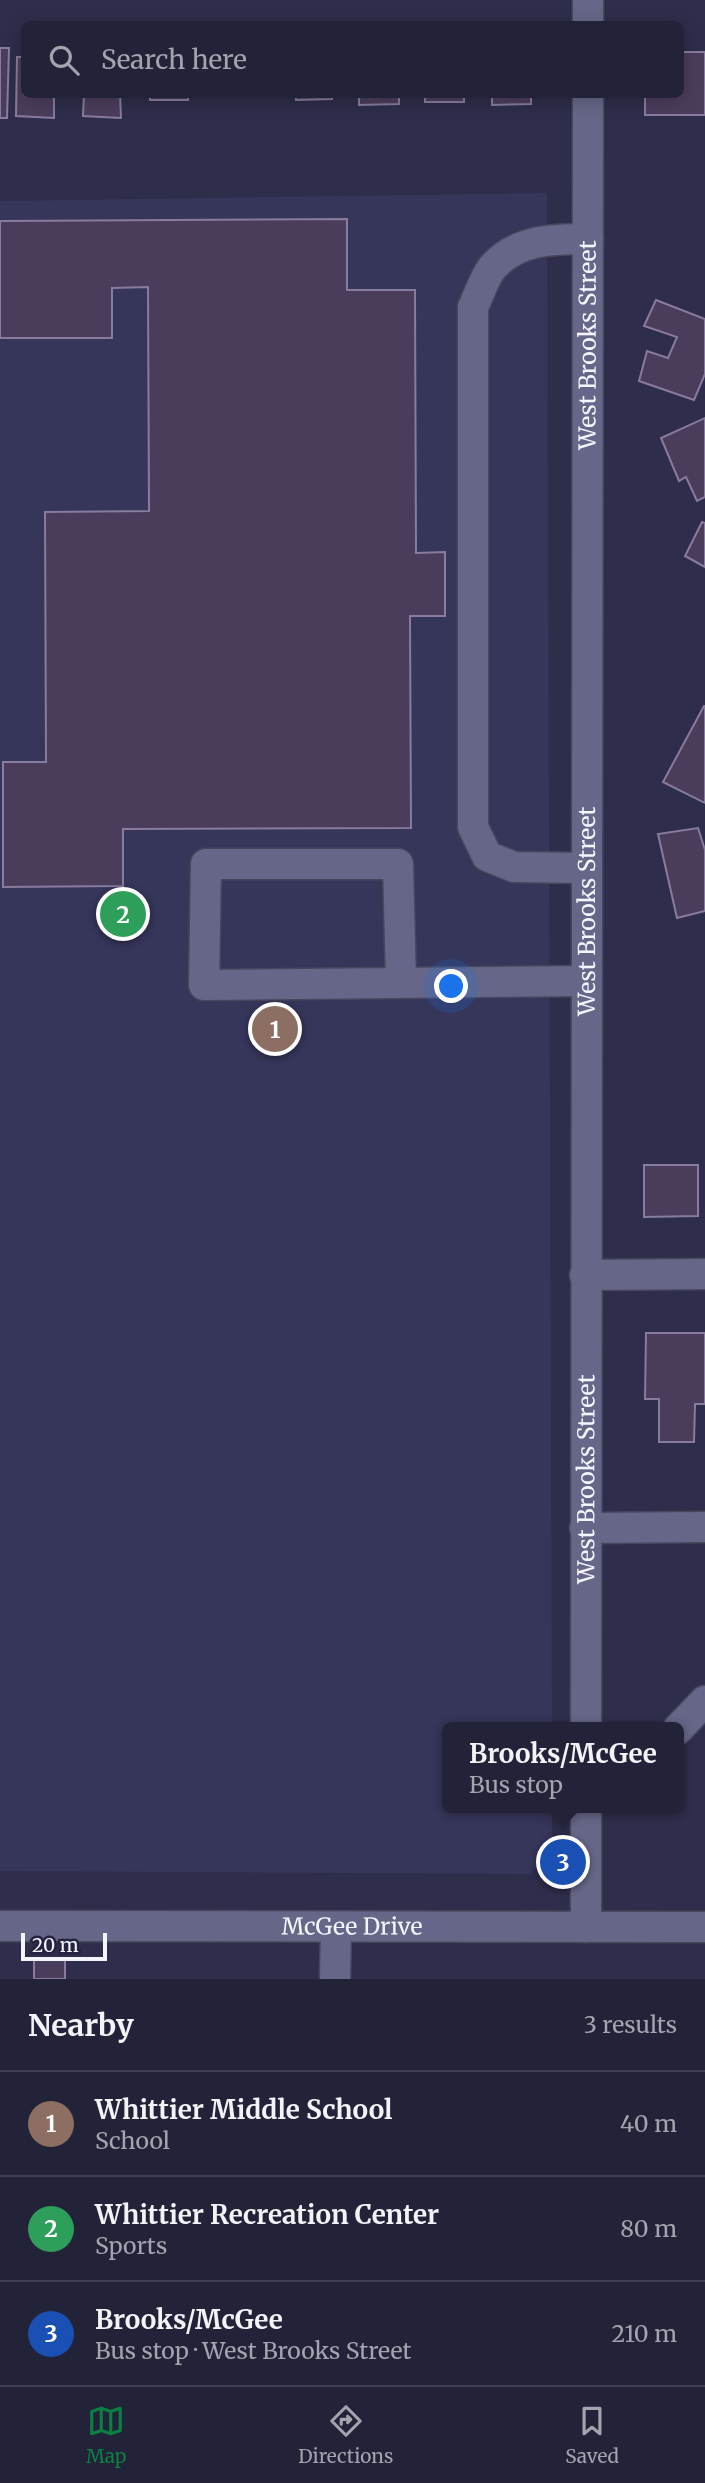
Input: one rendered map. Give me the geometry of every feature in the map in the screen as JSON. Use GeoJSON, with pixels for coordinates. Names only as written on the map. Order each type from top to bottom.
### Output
{"type":"FeatureCollection","features":[{"type":"Feature","properties":{"kind":"street"},"geometry":{"type":"LineString","coordinates":[[588,0],[588,21]]}},
{"type":"Feature","properties":{"kind":"street","name":"West Brooks Street"},"geometry":{"type":"LineString","coordinates":[[586,1722],[588,98]]}},
{"type":"Feature","properties":{"kind":"street"},"geometry":{"type":"LineString","coordinates":[[586,867],[514,867],[487,856],[473,827],[473,307],[492,269],[516,248],[546,239],[588,239]]}},
{"type":"Feature","properties":{"kind":"street"},"geometry":{"type":"LineString","coordinates":[[401,984],[398,864],[206,864],[204,985],[401,984],[586,981]]}},
{"type":"Feature","properties":{"kind":"street"},"geometry":{"type":"LineString","coordinates":[[585,1275],[705,1274]]}},
{"type":"Feature","properties":{"kind":"street"},"geometry":{"type":"LineString","coordinates":[[585,1528],[705,1527]]}},
{"type":"Feature","properties":{"kind":"street"},"geometry":{"type":"LineString","coordinates":[[684,1723],[705,1701]]}},
{"type":"Feature","properties":{"kind":"street"},"geometry":{"type":"LineString","coordinates":[[586,1813],[586,1927]]}},
{"type":"Feature","properties":{"kind":"street","name":"McGee Drive"},"geometry":{"type":"LineString","coordinates":[[0,1926],[705,1927]]}},
{"type":"Feature","properties":{"kind":"street"},"geometry":{"type":"LineString","coordinates":[[335,1979],[336,1927]]}},
{"type":"Feature","properties":{"kind":"shaded area"},"geometry":{"type":"Polygon","coordinates":[[[547,193],[552,1722],[442,1722],[442,1813],[552,1813],[552,1856],[530,1874],[0,1871],[0,201],[547,193]]]}},
{"type":"Feature","properties":{"kind":"building"},"geometry":{"type":"Polygon","coordinates":[[[0,48],[9,48],[7,118],[0,118],[0,48]]]}},
{"type":"Feature","properties":{"kind":"building"},"geometry":{"type":"Polygon","coordinates":[[[684,52],[705,52],[705,115],[645,115],[645,98],[684,98],[684,52]]]}},
{"type":"Feature","properties":{"kind":"building"},"geometry":{"type":"Polygon","coordinates":[[[17,57],[21,57],[21,98],[54,98],[54,118],[16,116],[17,57]]]}},
{"type":"Feature","properties":{"kind":"building"},"geometry":{"type":"Polygon","coordinates":[[[84,98],[120,98],[121,118],[83,116],[84,98]]]}},
{"type":"Feature","properties":{"kind":"building"},"geometry":{"type":"Polygon","coordinates":[[[150,98],[188,98],[188,100],[150,98]]]}},
{"type":"Feature","properties":{"kind":"building"},"geometry":{"type":"Polygon","coordinates":[[[296,98],[332,98],[332,99],[296,98]]]}},
{"type":"Feature","properties":{"kind":"building"},"geometry":{"type":"Polygon","coordinates":[[[359,98],[399,98],[399,104],[359,105],[359,98]]]}},
{"type":"Feature","properties":{"kind":"building"},"geometry":{"type":"Polygon","coordinates":[[[425,98],[464,98],[464,102],[425,102],[425,98]]]}},
{"type":"Feature","properties":{"kind":"building"},"geometry":{"type":"Polygon","coordinates":[[[492,98],[531,98],[531,104],[492,105],[492,98]]]}},
{"type":"Feature","properties":{"kind":"building"},"geometry":{"type":"Polygon","coordinates":[[[347,219],[347,290],[415,290],[416,553],[445,552],[445,616],[410,616],[411,828],[123,829],[123,886],[3,887],[3,762],[46,762],[45,512],[149,511],[148,287],[112,288],[112,338],[0,338],[0,221],[347,219]]]}},
{"type":"Feature","properties":{"kind":"building"},"geometry":{"type":"Polygon","coordinates":[[[656,300],[705,319],[705,374],[694,400],[639,381],[647,351],[668,358],[677,337],[644,326],[656,300]]]}},
{"type":"Feature","properties":{"kind":"building"},"geometry":{"type":"Polygon","coordinates":[[[705,418],[705,497],[697,501],[686,477],[679,481],[661,438],[705,418]]]}},
{"type":"Feature","properties":{"kind":"building"},"geometry":{"type":"Polygon","coordinates":[[[702,522],[705,523],[705,567],[685,556],[702,522]]]}},
{"type":"Feature","properties":{"kind":"building"},"geometry":{"type":"Polygon","coordinates":[[[705,706],[705,803],[663,782],[705,706]]]}},
{"type":"Feature","properties":{"kind":"building"},"geometry":{"type":"Polygon","coordinates":[[[698,828],[705,850],[705,911],[677,918],[658,834],[698,828]]]}},
{"type":"Feature","properties":{"kind":"building"},"geometry":{"type":"Polygon","coordinates":[[[644,1165],[698,1165],[698,1216],[644,1217],[644,1165]]]}},
{"type":"Feature","properties":{"kind":"building"},"geometry":{"type":"Polygon","coordinates":[[[646,1333],[705,1333],[705,1404],[695,1404],[694,1442],[659,1442],[659,1399],[645,1399],[646,1333]]]}},
{"type":"Feature","properties":{"kind":"building"},"geometry":{"type":"Polygon","coordinates":[[[34,1959],[65,1960],[65,1979],[34,1979],[34,1959]]]}},
{"type":"Feature","properties":{"kind":"place","name":"Whittier Recreation Center"},"geometry":{"type":"Point","coordinates":[123,914]}},
{"type":"Feature","properties":{"kind":"place","name":"Whittier Middle School"},"geometry":{"type":"Point","coordinates":[275,1029]}},
{"type":"Feature","properties":{"kind":"place","name":"Brooks/McGee"},"geometry":{"type":"Point","coordinates":[563,1862]}}]}
